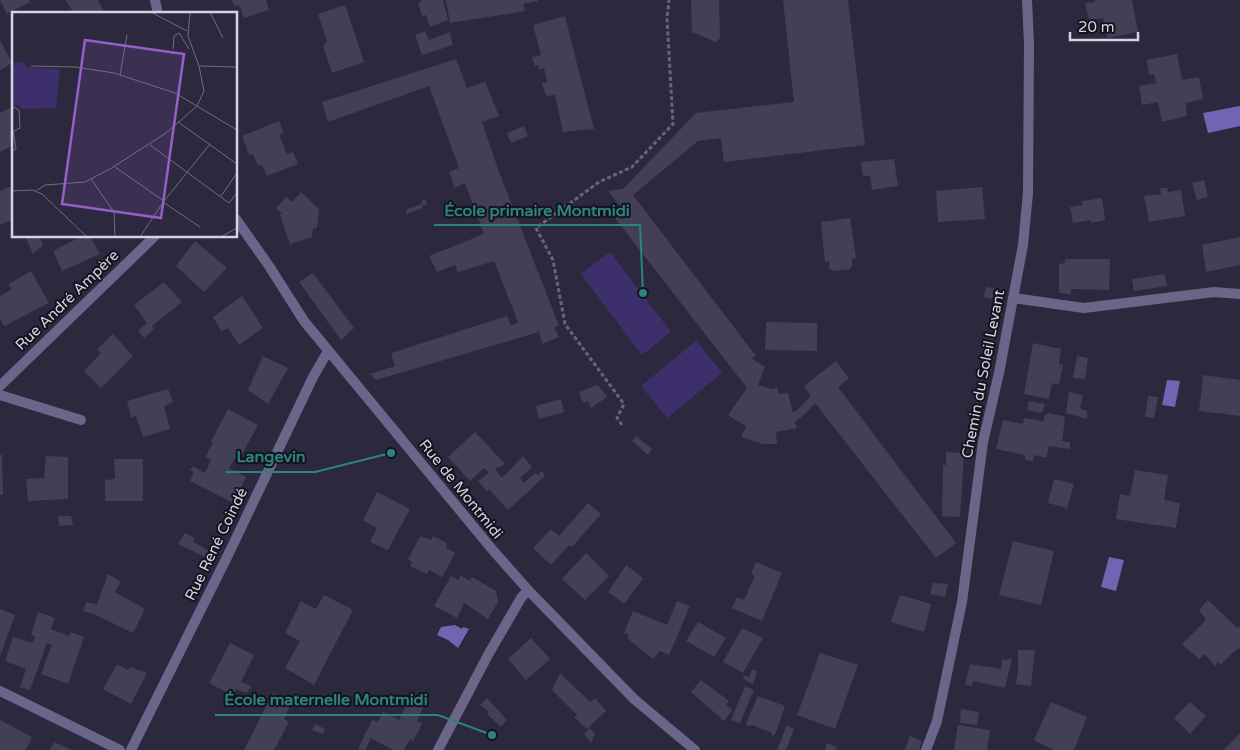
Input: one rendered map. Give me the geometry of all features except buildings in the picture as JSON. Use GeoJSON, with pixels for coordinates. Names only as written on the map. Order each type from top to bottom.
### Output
{"type":"FeatureCollection","features":[{"type":"Feature","properties":{"kind":"street","name":"Chemin du Soleil Levant"},"geometry":{"type":"LineString","coordinates":[[926,750],[936,721],[962,602],[983,442],[999,373],[1023,246],[1028,193],[1029,44],[1027,0]]}},
{"type":"Feature","properties":{"kind":"street","name":"Rue de Montmidi"},"geometry":{"type":"LineString","coordinates":[[238,222],[304,321],[491,548],[528,590],[634,698],[695,750]]}},
{"type":"Feature","properties":{"kind":"street","name":"Rue André Ampère"},"geometry":{"type":"LineString","coordinates":[[0,386],[154,238]]}},
{"type":"Feature","properties":{"kind":"street"},"geometry":{"type":"LineString","coordinates":[[1013,298],[1084,308],[1214,292],[1240,294]]}},
{"type":"Feature","properties":{"kind":"street","name":"Rue René Coindé"},"geometry":{"type":"LineString","coordinates":[[131,750],[229,553],[313,377],[328,351]]}},
{"type":"Feature","properties":{"kind":"street"},"geometry":{"type":"LineString","coordinates":[[0,395],[81,420]]}},
{"type":"Feature","properties":{"kind":"street"},"geometry":{"type":"LineString","coordinates":[[438,750],[488,655],[521,598],[528,590]]}},
{"type":"Feature","properties":{"kind":"street"},"geometry":{"type":"LineString","coordinates":[[0,691],[119,750]]}},
{"type":"Feature","properties":{"kind":"path"},"geometry":{"type":"LineString","coordinates":[[622,425],[617,418],[624,404],[565,324],[553,260],[536,228],[599,182],[632,167],[673,124],[667,18],[669,0]]}},
{"type":"Feature","properties":{"kind":"shaded area"},"geometry":{"type":"Polygon","coordinates":[[[1240,106],[1240,126],[1208,133],[1203,113],[1240,106]]]}},
{"type":"Feature","properties":{"kind":"shaded area"},"geometry":{"type":"Polygon","coordinates":[[[610,252],[671,332],[642,355],[581,274],[610,252]]]}},
{"type":"Feature","properties":{"kind":"shaded area"},"geometry":{"type":"Polygon","coordinates":[[[696,341],[722,373],[667,418],[641,386],[696,341]]]}},
{"type":"Feature","properties":{"kind":"shaded area"},"geometry":{"type":"Polygon","coordinates":[[[1167,380],[1180,381],[1175,407],[1162,405],[1167,380]]]}},
{"type":"Feature","properties":{"kind":"shaded area"},"geometry":{"type":"Polygon","coordinates":[[[1109,557],[1124,560],[1116,591],[1101,587],[1109,557]]]}},
{"type":"Feature","properties":{"kind":"shaded area"},"geometry":{"type":"Polygon","coordinates":[[[455,625],[462,629],[463,627],[469,629],[458,648],[448,640],[437,635],[441,627],[455,625]]]}},
{"type":"Feature","properties":{"kind":"place","name":"École primaire Montmidi"},"geometry":{"type":"Point","coordinates":[643,293]}},
{"type":"Feature","properties":{"kind":"place","name":"Langevin"},"geometry":{"type":"Point","coordinates":[391,453]}},
{"type":"Feature","properties":{"kind":"place","name":"École maternelle Montmidi"},"geometry":{"type":"Point","coordinates":[492,735]}}]}
